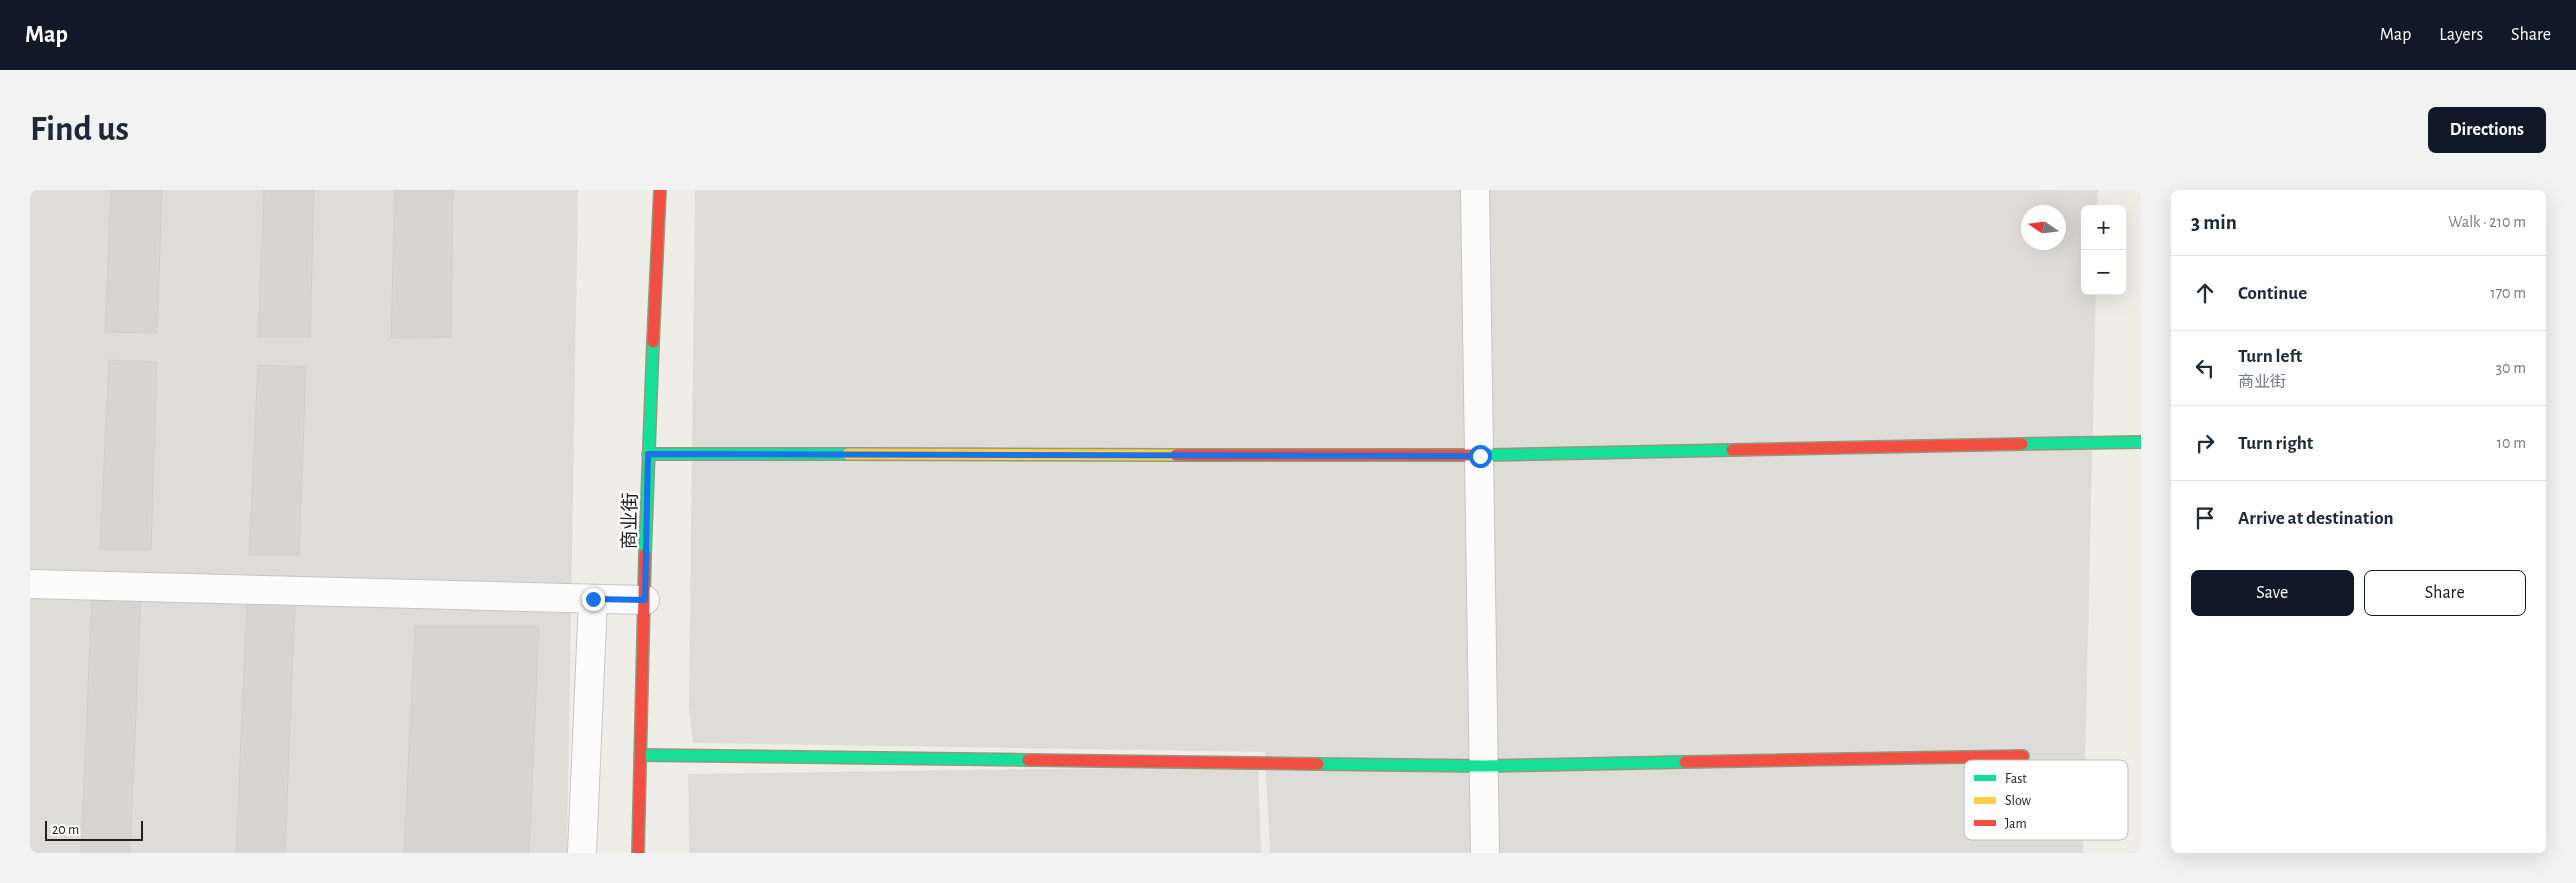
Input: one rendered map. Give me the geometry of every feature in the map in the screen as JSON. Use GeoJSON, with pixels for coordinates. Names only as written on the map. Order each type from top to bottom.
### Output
{"type":"FeatureCollection","features":[{"type":"Feature","properties":{"kind":"street","name":"商业街"},"geometry":{"type":"LineString","coordinates":[[638,853],[648,454],[660,190]]}},
{"type":"Feature","properties":{"kind":"street"},"geometry":{"type":"LineString","coordinates":[[1475,190],[1485,853]]}},
{"type":"Feature","properties":{"kind":"street"},"geometry":{"type":"LineString","coordinates":[[648,454],[1480,456],[2141,442]]}},
{"type":"Feature","properties":{"kind":"street"},"geometry":{"type":"LineString","coordinates":[[30,584],[645,600]]}},
{"type":"Feature","properties":{"kind":"street"},"geometry":{"type":"LineString","coordinates":[[582,853],[593,599]]}},
{"type":"Feature","properties":{"kind":"street"},"geometry":{"type":"LineString","coordinates":[[640,755],[1484,766],[2023,756]]}},
{"type":"Feature","properties":{"kind":"shaded area"},"geometry":{"type":"Polygon","coordinates":[[[30,190],[578,190],[567,853],[30,853],[30,190]]]}},
{"type":"Feature","properties":{"kind":"shaded area"},"geometry":{"type":"Polygon","coordinates":[[[695,190],[2098,190],[2097,205],[2081,205],[2081,295],[2096,295],[2085,760],[1964,760],[1964,840],[2083,840],[2083,853],[1270,853],[1265,752],[693,743],[689,707],[695,190]]]}},
{"type":"Feature","properties":{"kind":"shaded area"},"geometry":{"type":"Polygon","coordinates":[[[1258,766],[1261,853],[689,853],[688,774],[1258,766]]]}},
{"type":"Feature","properties":{"kind":"building"},"geometry":{"type":"Polygon","coordinates":[[[111,190],[162,190],[157,333],[105,332],[111,190]]]}},
{"type":"Feature","properties":{"kind":"building"},"geometry":{"type":"Polygon","coordinates":[[[264,190],[314,190],[310,337],[258,337],[264,190]]]}},
{"type":"Feature","properties":{"kind":"building"},"geometry":{"type":"Polygon","coordinates":[[[395,190],[453,190],[451,337],[391,338],[395,190]]]}},
{"type":"Feature","properties":{"kind":"building"},"geometry":{"type":"Polygon","coordinates":[[[109,360],[157,362],[151,550],[100,550],[109,360]]]}},
{"type":"Feature","properties":{"kind":"building"},"geometry":{"type":"Polygon","coordinates":[[[258,365],[306,367],[299,555],[249,555],[258,365]]]}},
{"type":"Feature","properties":{"kind":"building"},"geometry":{"type":"Polygon","coordinates":[[[92,594],[141,596],[130,853],[81,853],[92,594]]]}},
{"type":"Feature","properties":{"kind":"building"},"geometry":{"type":"Polygon","coordinates":[[[247,599],[295,600],[285,853],[236,853],[247,599]]]}},
{"type":"Feature","properties":{"kind":"building"},"geometry":{"type":"Polygon","coordinates":[[[415,626],[539,626],[529,853],[404,853],[415,626]]]}},
{"type":"Feature","properties":{"kind":"traffic: fast"},"geometry":{"type":"LineString","coordinates":[[645,554],[653,342]]}},
{"type":"Feature","properties":{"kind":"traffic: fast"},"geometry":{"type":"LineString","coordinates":[[2022,444],[2141,442]]}},
{"type":"Feature","properties":{"kind":"traffic: fast"},"geometry":{"type":"LineString","coordinates":[[1486,455],[1732,450]]}},
{"type":"Feature","properties":{"kind":"traffic: fast"},"geometry":{"type":"LineString","coordinates":[[648,454],[848,454]]}},
{"type":"Feature","properties":{"kind":"traffic: fast"},"geometry":{"type":"LineString","coordinates":[[640,755],[1028,760]]}},
{"type":"Feature","properties":{"kind":"traffic: fast"},"geometry":{"type":"LineString","coordinates":[[1318,764],[1484,766],[1685,762]]}},
{"type":"Feature","properties":{"kind":"traffic: slow"},"geometry":{"type":"LineString","coordinates":[[848,454],[1176,455]]}},
{"type":"Feature","properties":{"kind":"traffic: jam"},"geometry":{"type":"LineString","coordinates":[[653,342],[660,190]]}},
{"type":"Feature","properties":{"kind":"traffic: jam"},"geometry":{"type":"LineString","coordinates":[[1732,450],[2022,444]]}},
{"type":"Feature","properties":{"kind":"traffic: jam"},"geometry":{"type":"LineString","coordinates":[[1176,455],[1486,455]]}},
{"type":"Feature","properties":{"kind":"traffic: jam"},"geometry":{"type":"LineString","coordinates":[[638,853],[645,554]]}},
{"type":"Feature","properties":{"kind":"traffic: jam"},"geometry":{"type":"LineString","coordinates":[[1685,762],[2023,756]]}},
{"type":"Feature","properties":{"kind":"traffic: jam"},"geometry":{"type":"LineString","coordinates":[[1028,760],[1318,764]]}},
{"type":"Feature","properties":{"kind":"route"},"geometry":{"type":"LineString","coordinates":[[593,599],[645,600],[648,454],[1480,456]]}}]}
